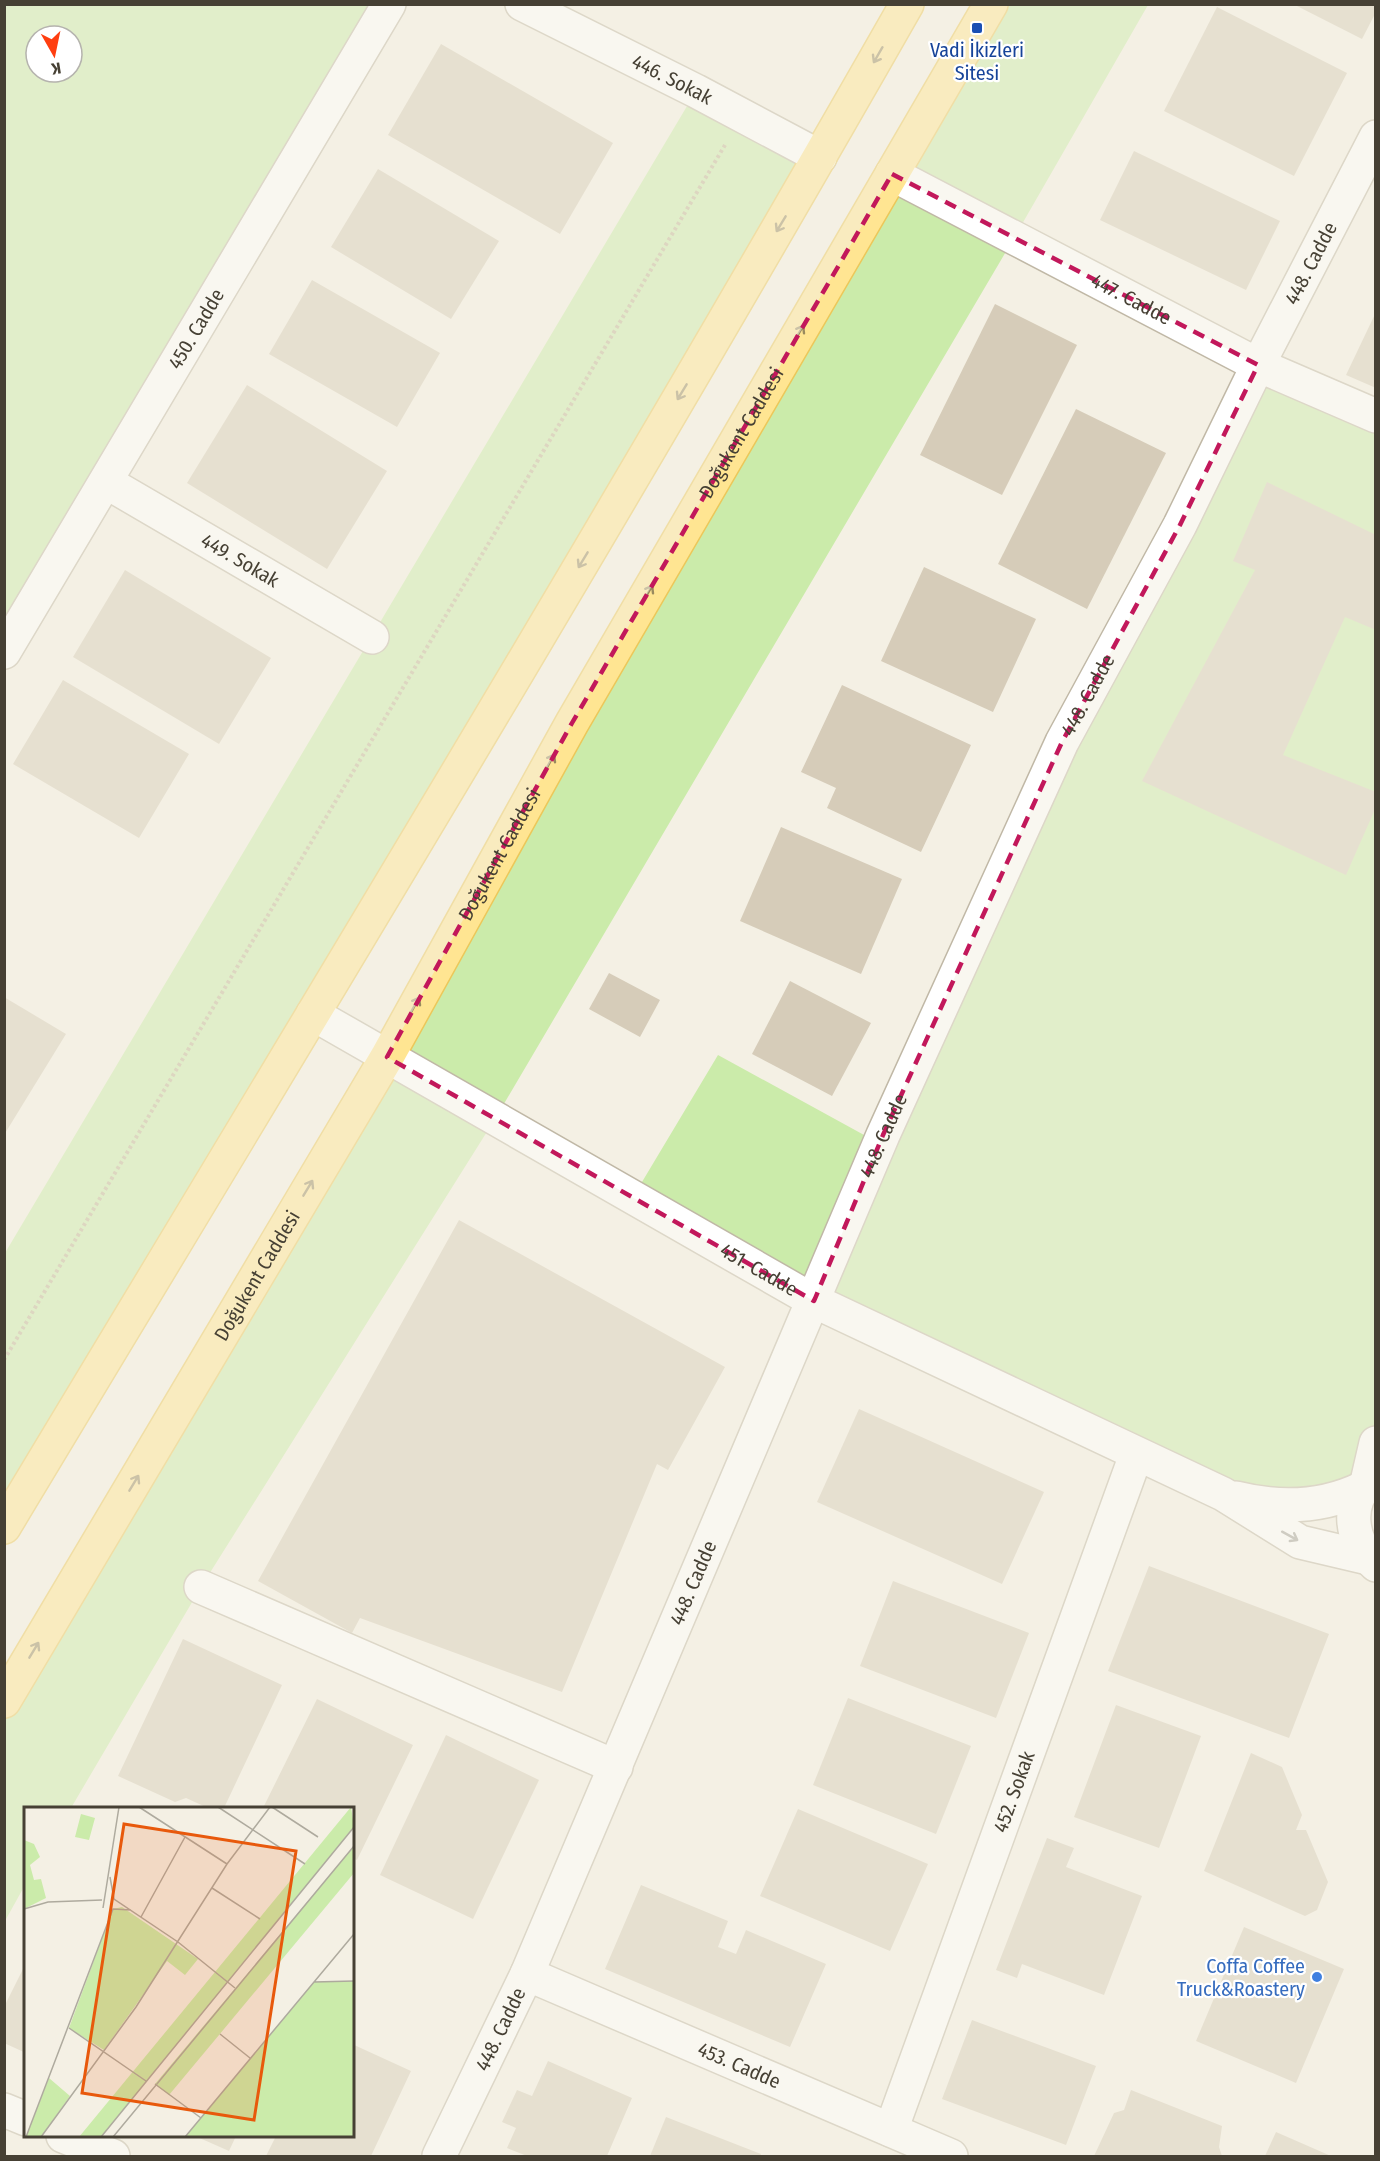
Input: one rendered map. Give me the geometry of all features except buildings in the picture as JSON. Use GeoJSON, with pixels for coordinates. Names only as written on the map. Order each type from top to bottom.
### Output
{"type":"FeatureCollection","features":[{"type":"Feature","properties":{"kind":"main road"},"geometry":{"type":"LineString","coordinates":[[4,1527],[313,1014],[820,157],[908,4]]}},
{"type":"Feature","properties":{"kind":"main road","name":"Doğukent Caddesi"},"geometry":{"type":"LineString","coordinates":[[4,1701],[387,1057],[572,723],[991,4]]}},
{"type":"Feature","properties":{"kind":"street","name":"450. Cadde"},"geometry":{"type":"LineString","coordinates":[[4,652],[108,483],[389,4]]}},
{"type":"Feature","properties":{"kind":"street","name":"446. Sokak"},"geometry":{"type":"LineString","coordinates":[[522,4],[820,157]]}},
{"type":"Feature","properties":{"kind":"street","name":"448. Cadde"},"geometry":{"type":"LineString","coordinates":[[439,2157],[527,1974],[883,1135],[1062,742],[1180,525],[1258,365],[1376,137]]}},
{"type":"Feature","properties":{"kind":"street","name":"447. Cadde"},"geometry":{"type":"LineString","coordinates":[[892,174],[1258,365],[1376,416]]}},
{"type":"Feature","properties":{"kind":"street","name":"449. Sokak"},"geometry":{"type":"LineString","coordinates":[[108,483],[372,637]]}},
{"type":"Feature","properties":{"kind":"street","name":"451. Cadde"},"geometry":{"type":"LineString","coordinates":[[313,1014],[814,1301],[1136,1455],[1223,1494]]}},
{"type":"Feature","properties":{"kind":"street"},"geometry":{"type":"LineString","coordinates":[[1372,1561],[1359,1546],[1354,1523],[1356,1501],[1369,1482],[1376,1443]]}},
{"type":"Feature","properties":{"kind":"street","name":"452. Sokak"},"geometry":{"type":"LineString","coordinates":[[891,2130],[1136,1455]]}},
{"type":"Feature","properties":{"kind":"street"},"geometry":{"type":"LineString","coordinates":[[1223,1494],[1262,1504],[1294,1506],[1323,1503],[1369,1482]]}},
{"type":"Feature","properties":{"kind":"street"},"geometry":{"type":"LineString","coordinates":[[1223,1494],[1264,1522],[1300,1542],[1372,1561]]}},
{"type":"Feature","properties":{"kind":"street"},"geometry":{"type":"LineString","coordinates":[[201,1587],[616,1767]]}},
{"type":"Feature","properties":{"kind":"street","name":"453. Cadde"},"geometry":{"type":"LineString","coordinates":[[527,1974],[951,2157]]}},
{"type":"Feature","properties":{"kind":"street"},"geometry":{"type":"LineString","coordinates":[[4,2110],[24,2118]]}},
{"type":"Feature","properties":{"kind":"street"},"geometry":{"type":"LineString","coordinates":[[65,2137],[113,2157]]}},
{"type":"Feature","properties":{"kind":"path"},"geometry":{"type":"LineString","coordinates":[[4,1360],[742,116]]}},
{"type":"Feature","properties":{"kind":"highlighted area"},"geometry":{"type":"Polygon","coordinates":[[[892,174],[1258,365],[1180,525],[1062,742],[883,1135],[814,1301],[387,1057],[572,723],[892,174]]]}},
{"type":"Feature","properties":{"kind":"green space"},"geometry":{"type":"Polygon","coordinates":[[[5,5],[389,5],[5,652],[5,5]]]}},
{"type":"Feature","properties":{"kind":"green space"},"geometry":{"type":"Polygon","coordinates":[[[991,5],[1148,5],[1014,238],[495,1119],[201,1587],[72,1807],[24,1807],[24,1887],[5,1921],[5,1701],[991,5]]]}},
{"type":"Feature","properties":{"kind":"green space"},"geometry":{"type":"Polygon","coordinates":[[[696,91],[820,157],[5,1527],[5,1253],[696,91]]]}},
{"type":"Feature","properties":{"kind":"green space"},"geometry":{"type":"Polygon","coordinates":[[[1258,365],[1375,416],[1376,1443],[1367,1482],[1262,1504],[633,1197],[718,1055],[875,1141],[1258,365]]]}},
{"type":"Feature","properties":{"kind":"place","name":"Vadi İkizleri Sitesi"},"geometry":{"type":"Point","coordinates":[977,28]}},
{"type":"Feature","properties":{"kind":"place","name":"Coffa Coffee Truck&Roastery"},"geometry":{"type":"Point","coordinates":[1317,1977]}}]}
